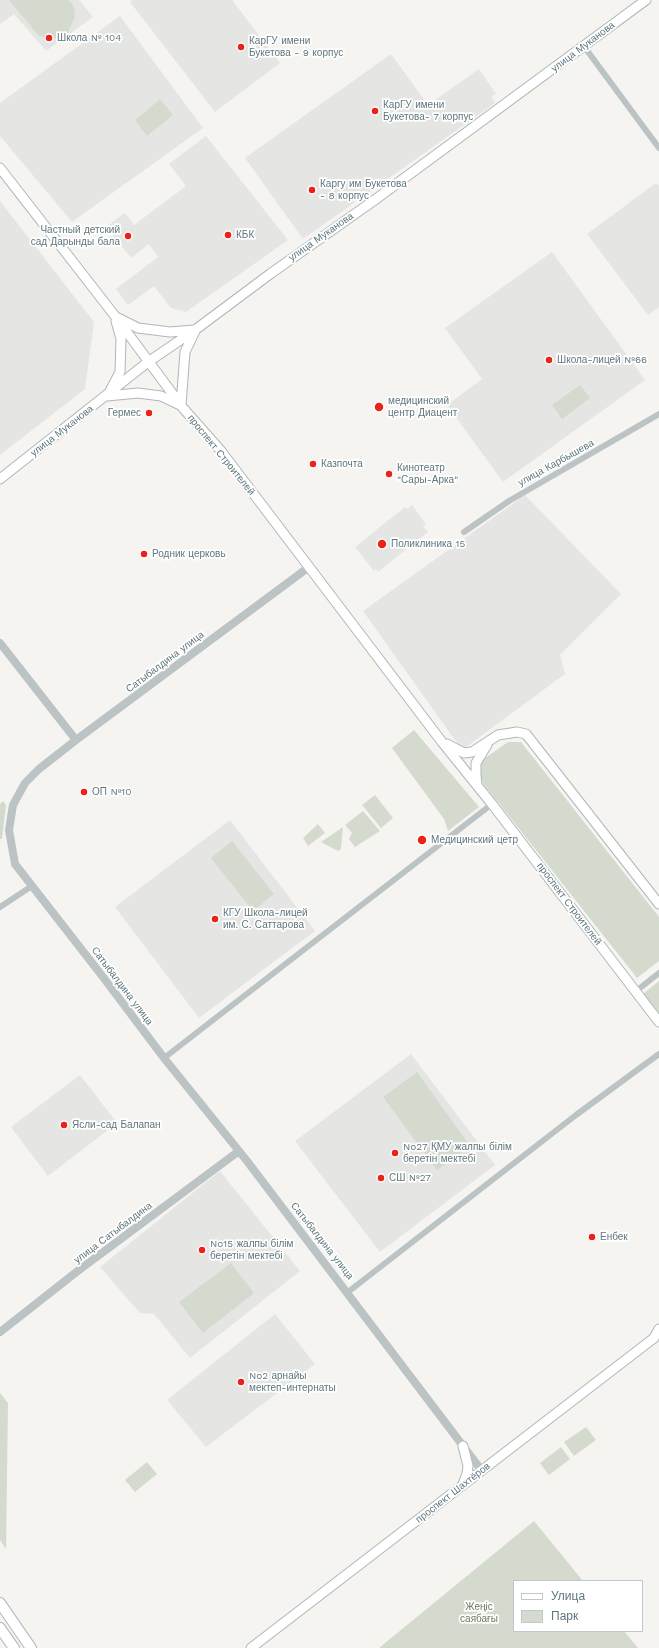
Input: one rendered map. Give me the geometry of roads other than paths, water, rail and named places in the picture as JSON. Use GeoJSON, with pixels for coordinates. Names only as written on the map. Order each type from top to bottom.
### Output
{"type":"FeatureCollection","features":[{"type":"Feature","properties":{"kind":"highway"},"geometry":{"type":"LineString","coordinates":[[0,1603],[31,1648]]}},
{"type":"Feature","properties":{"kind":"highway"},"geometry":{"type":"LineString","coordinates":[[0,1628],[14,1648]]}},
{"type":"Feature","properties":{"kind":"main road","name":"улица Муканова"},"geometry":{"type":"LineString","coordinates":[[0,479],[107,396],[148,362],[196,330],[282,265],[417,169],[583,45],[646,0]]}},
{"type":"Feature","properties":{"kind":"main road","name":"проспект Строителей"},"geometry":{"type":"LineString","coordinates":[[0,168],[115,316],[181,405],[221,451],[442,742],[492,804],[659,1022]]}},
{"type":"Feature","properties":{"kind":"main road"},"geometry":{"type":"LineString","coordinates":[[115,316],[138,328],[170,332],[196,330]]}},
{"type":"Feature","properties":{"kind":"main road"},"geometry":{"type":"LineString","coordinates":[[107,396],[120,372],[121,339],[115,316]]}},
{"type":"Feature","properties":{"kind":"main road"},"geometry":{"type":"LineString","coordinates":[[107,396],[138,393],[161,396],[181,405],[185,352],[196,330]]}},
{"type":"Feature","properties":{"kind":"main road","name":"проспект Строителей"},"geometry":{"type":"LineString","coordinates":[[442,742],[464,753],[472,752],[498,735],[517,732],[526,734],[659,904]]}},
{"type":"Feature","properties":{"kind":"main road"},"geometry":{"type":"LineString","coordinates":[[478,787],[476,763],[489,742]]}},
{"type":"Feature","properties":{"kind":"main road","name":"проспект Шахтёров"},"geometry":{"type":"LineString","coordinates":[[251,1648],[482,1471],[657,1341],[659,1329]]}},
{"type":"Feature","properties":{"kind":"main road"},"geometry":{"type":"LineString","coordinates":[[460,1488],[467,1474],[466,1456],[463,1446]]}},
{"type":"Feature","properties":{"kind":"street"},"geometry":{"type":"LineString","coordinates":[[583,45],[659,148]]}},
{"type":"Feature","properties":{"kind":"street","name":"улица Карбышева"},"geometry":{"type":"LineString","coordinates":[[464,532],[509,501],[659,414]]}},
{"type":"Feature","properties":{"kind":"street","name":"Сатыбалдина улица"},"geometry":{"type":"LineString","coordinates":[[308,567],[76,740],[39,769],[25,783],[13,805],[9,830],[15,864],[164,1058],[239,1151],[348,1292],[482,1471]]}},
{"type":"Feature","properties":{"kind":"street"},"geometry":{"type":"LineString","coordinates":[[0,643],[76,740]]}},
{"type":"Feature","properties":{"kind":"street"},"geometry":{"type":"LineString","coordinates":[[164,1058],[492,804]]}},
{"type":"Feature","properties":{"kind":"street"},"geometry":{"type":"LineString","coordinates":[[0,907],[32,886]]}},
{"type":"Feature","properties":{"kind":"street"},"geometry":{"type":"LineString","coordinates":[[635,992],[659,973]]}},
{"type":"Feature","properties":{"kind":"street"},"geometry":{"type":"LineString","coordinates":[[348,1292],[576,1115],[659,1054]]}},
{"type":"Feature","properties":{"kind":"street","name":"улица Сатыбалдина"},"geometry":{"type":"LineString","coordinates":[[0,1332],[79,1270],[239,1151]]}},
{"type":"Feature","properties":{"kind":"place","name":"Школа № 104"},"geometry":{"type":"Point","coordinates":[49,38]}},
{"type":"Feature","properties":{"kind":"place","name":"КарГУ имени Букетова - 9 корпус"},"geometry":{"type":"Point","coordinates":[241,47]}},
{"type":"Feature","properties":{"kind":"place","name":"КарГУ имени Букетова- 7 корпус"},"geometry":{"type":"Point","coordinates":[375,111]}},
{"type":"Feature","properties":{"kind":"place","name":"Каргу им Букетова - 8 корпус"},"geometry":{"type":"Point","coordinates":[312,190]}},
{"type":"Feature","properties":{"kind":"place","name":"КБК"},"geometry":{"type":"Point","coordinates":[228,235]}},
{"type":"Feature","properties":{"kind":"place","name":"Частный детский сад Дарынды бала"},"geometry":{"type":"Point","coordinates":[128,236]}},
{"type":"Feature","properties":{"kind":"place","name":"Школа-лицей №66"},"geometry":{"type":"Point","coordinates":[549,360]}},
{"type":"Feature","properties":{"kind":"place","name":"медицинский центр Диацент"},"geometry":{"type":"Point","coordinates":[379,407]}},
{"type":"Feature","properties":{"kind":"place","name":"Гермес"},"geometry":{"type":"Point","coordinates":[149,413]}},
{"type":"Feature","properties":{"kind":"place","name":"Казпочта"},"geometry":{"type":"Point","coordinates":[313,464]}},
{"type":"Feature","properties":{"kind":"place","name":"Кинотеатр \"Сары-Арка\""},"geometry":{"type":"Point","coordinates":[389,474]}},
{"type":"Feature","properties":{"kind":"place","name":"Поликлиника 15"},"geometry":{"type":"Point","coordinates":[382,544]}},
{"type":"Feature","properties":{"kind":"place","name":"Родник церковь"},"geometry":{"type":"Point","coordinates":[144,554]}},
{"type":"Feature","properties":{"kind":"place","name":"ОП №10"},"geometry":{"type":"Point","coordinates":[84,792]}},
{"type":"Feature","properties":{"kind":"place","name":"Медицинский цетр"},"geometry":{"type":"Point","coordinates":[422,840]}},
{"type":"Feature","properties":{"kind":"place","name":"КГУ Школа-лицей им. С. Саттарова"},"geometry":{"type":"Point","coordinates":[215,919]}},
{"type":"Feature","properties":{"kind":"place","name":"Ясли-сад Балапан"},"geometry":{"type":"Point","coordinates":[64,1125]}},
{"type":"Feature","properties":{"kind":"place","name":"No27 ҚМУ жалпы білім беретін мектебі"},"geometry":{"type":"Point","coordinates":[395,1153]}},
{"type":"Feature","properties":{"kind":"place","name":"СШ №27"},"geometry":{"type":"Point","coordinates":[381,1178]}},
{"type":"Feature","properties":{"kind":"place","name":"Енбек"},"geometry":{"type":"Point","coordinates":[592,1237]}},
{"type":"Feature","properties":{"kind":"place","name":"No15 жалпы білім беретін мектебі"},"geometry":{"type":"Point","coordinates":[202,1250]}},
{"type":"Feature","properties":{"kind":"place","name":"No2 арнайы мектеп-интернаты"},"geometry":{"type":"Point","coordinates":[241,1382]}},
{"type":"Feature","properties":{"kind":"park label","name":"Жеңіс саябағы"},"geometry":{"type":"Point","coordinates":[479,1612]}}]}
